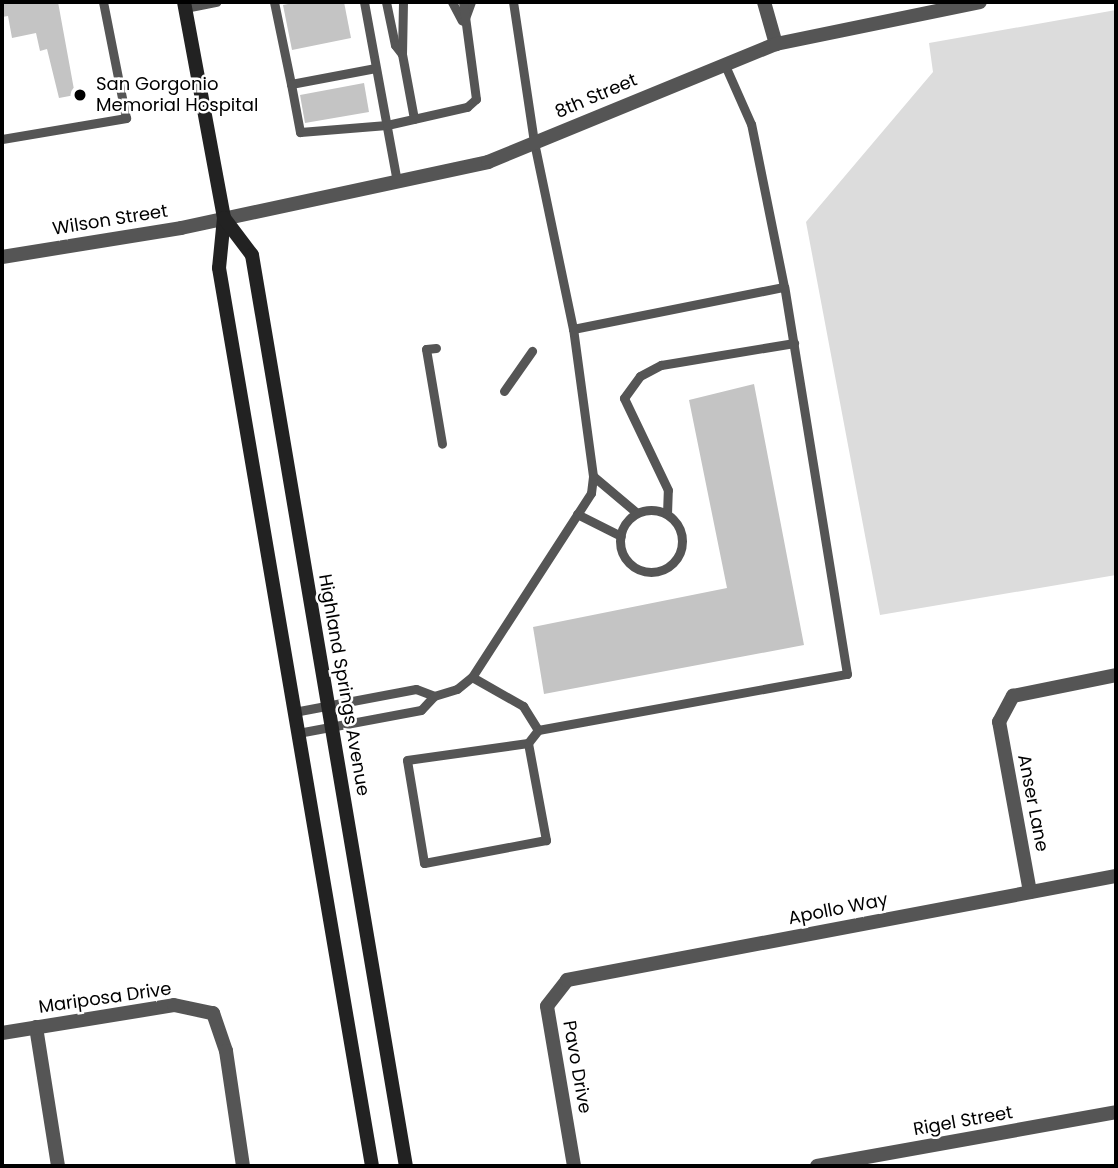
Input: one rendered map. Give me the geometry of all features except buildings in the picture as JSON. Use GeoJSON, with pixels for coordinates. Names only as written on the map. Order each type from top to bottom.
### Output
{"type":"FeatureCollection","features":[{"type":"Feature","properties":{"kind":"main road","name":"Highland Springs Avenue"},"geometry":{"type":"LineString","coordinates":[[184,5],[224,218],[219,268],[372,1166]]}},
{"type":"Feature","properties":{"kind":"main road","name":"Highland Springs Avenue"},"geometry":{"type":"LineString","coordinates":[[224,218],[252,256],[406,1166]]}},
{"type":"Feature","properties":{"kind":"street"},"geometry":{"type":"LineString","coordinates":[[764,2],[776,44]]}},
{"type":"Feature","properties":{"kind":"street","name":"8th Street"},"geometry":{"type":"LineString","coordinates":[[224,218],[488,162],[724,63],[776,44],[980,2]]}},
{"type":"Feature","properties":{"kind":"street","name":"Wilson Street"},"geometry":{"type":"LineString","coordinates":[[2,257],[224,218]]}},
{"type":"Feature","properties":{"kind":"street","name":"Anser Lane"},"geometry":{"type":"LineString","coordinates":[[1030,892],[999,722],[1013,696],[1116,675]]}},
{"type":"Feature","properties":{"kind":"street","name":"Apollo Way"},"geometry":{"type":"LineString","coordinates":[[567,980],[1116,876]]}},
{"type":"Feature","properties":{"kind":"street","name":"Pavo Drive"},"geometry":{"type":"LineString","coordinates":[[567,980],[547,1006],[574,1166]]}},
{"type":"Feature","properties":{"kind":"street","name":"Mariposa Drive"},"geometry":{"type":"LineString","coordinates":[[2,1033],[174,1006],[213,1013],[226,1051],[243,1166]]}},
{"type":"Feature","properties":{"kind":"street"},"geometry":{"type":"LineString","coordinates":[[36,1027],[58,1166]]}},
{"type":"Feature","properties":{"kind":"street","name":"Rigel Street"},"geometry":{"type":"LineString","coordinates":[[817,1166],[1116,1112]]}},
{"type":"Feature","properties":{"kind":"lane"},"geometry":{"type":"LineString","coordinates":[[2,139],[127,118],[103,2]]}},
{"type":"Feature","properties":{"kind":"lane"},"geometry":{"type":"LineString","coordinates":[[184,5],[216,2]]}},
{"type":"Feature","properties":{"kind":"lane"},"geometry":{"type":"LineString","coordinates":[[274,2],[300,132],[387,125],[474,104],[463,22],[463,2]]}},
{"type":"Feature","properties":{"kind":"lane"},"geometry":{"type":"LineString","coordinates":[[364,2],[397,181]]}},
{"type":"Feature","properties":{"kind":"lane"},"geometry":{"type":"LineString","coordinates":[[386,2],[396,46],[402,54]]}},
{"type":"Feature","properties":{"kind":"lane"},"geometry":{"type":"LineString","coordinates":[[404,2],[402,54],[414,119]]}},
{"type":"Feature","properties":{"kind":"lane"},"geometry":{"type":"LineString","coordinates":[[452,2],[463,22]]}},
{"type":"Feature","properties":{"kind":"lane"},"geometry":{"type":"LineString","coordinates":[[463,22],[471,2]]}},
{"type":"Feature","properties":{"kind":"lane"},"geometry":{"type":"LineString","coordinates":[[298,733],[421,710],[434,696],[457,689],[472,677],[591,493],[593,476],[573,329],[534,142],[513,2]]}},
{"type":"Feature","properties":{"kind":"lane"},"geometry":{"type":"LineString","coordinates":[[528,743],[547,840],[424,863],[407,760],[528,743],[538,730],[847,674],[784,287],[751,124],[724,63]]}},
{"type":"Feature","properties":{"kind":"lane"},"geometry":{"type":"LineString","coordinates":[[291,84],[376,68]]}},
{"type":"Feature","properties":{"kind":"lane"},"geometry":{"type":"LineString","coordinates":[[573,329],[784,287]]}},
{"type":"Feature","properties":{"kind":"lane"},"geometry":{"type":"LineString","coordinates":[[578,514],[621,536],[631,564],[660,570],[681,550],[680,529],[667,514],[668,490],[624,398],[640,376],[661,365],[793,343]]}},
{"type":"Feature","properties":{"kind":"lane"},"geometry":{"type":"LineString","coordinates":[[436,348],[426,349],[442,444]]}},
{"type":"Feature","properties":{"kind":"lane"},"geometry":{"type":"LineString","coordinates":[[504,391],[532,351]]}},
{"type":"Feature","properties":{"kind":"lane"},"geometry":{"type":"LineString","coordinates":[[593,476],[637,513],[667,514]]}},
{"type":"Feature","properties":{"kind":"lane"},"geometry":{"type":"LineString","coordinates":[[621,536],[637,513]]}},
{"type":"Feature","properties":{"kind":"lane"},"geometry":{"type":"LineString","coordinates":[[472,677],[523,706],[538,730]]}},
{"type":"Feature","properties":{"kind":"lane"},"geometry":{"type":"LineString","coordinates":[[294,712],[416,689],[434,696]]}},
{"type":"Feature","properties":{"kind":"shaded area"},"geometry":{"type":"Polygon","coordinates":[[[1116,10],[1116,575],[880,615],[806,222],[933,72],[929,43],[1116,10]]]}},
{"type":"Feature","properties":{"kind":"place","name":"San Gorgonio Memorial Hospital"},"geometry":{"type":"Point","coordinates":[80,95]}}]}
